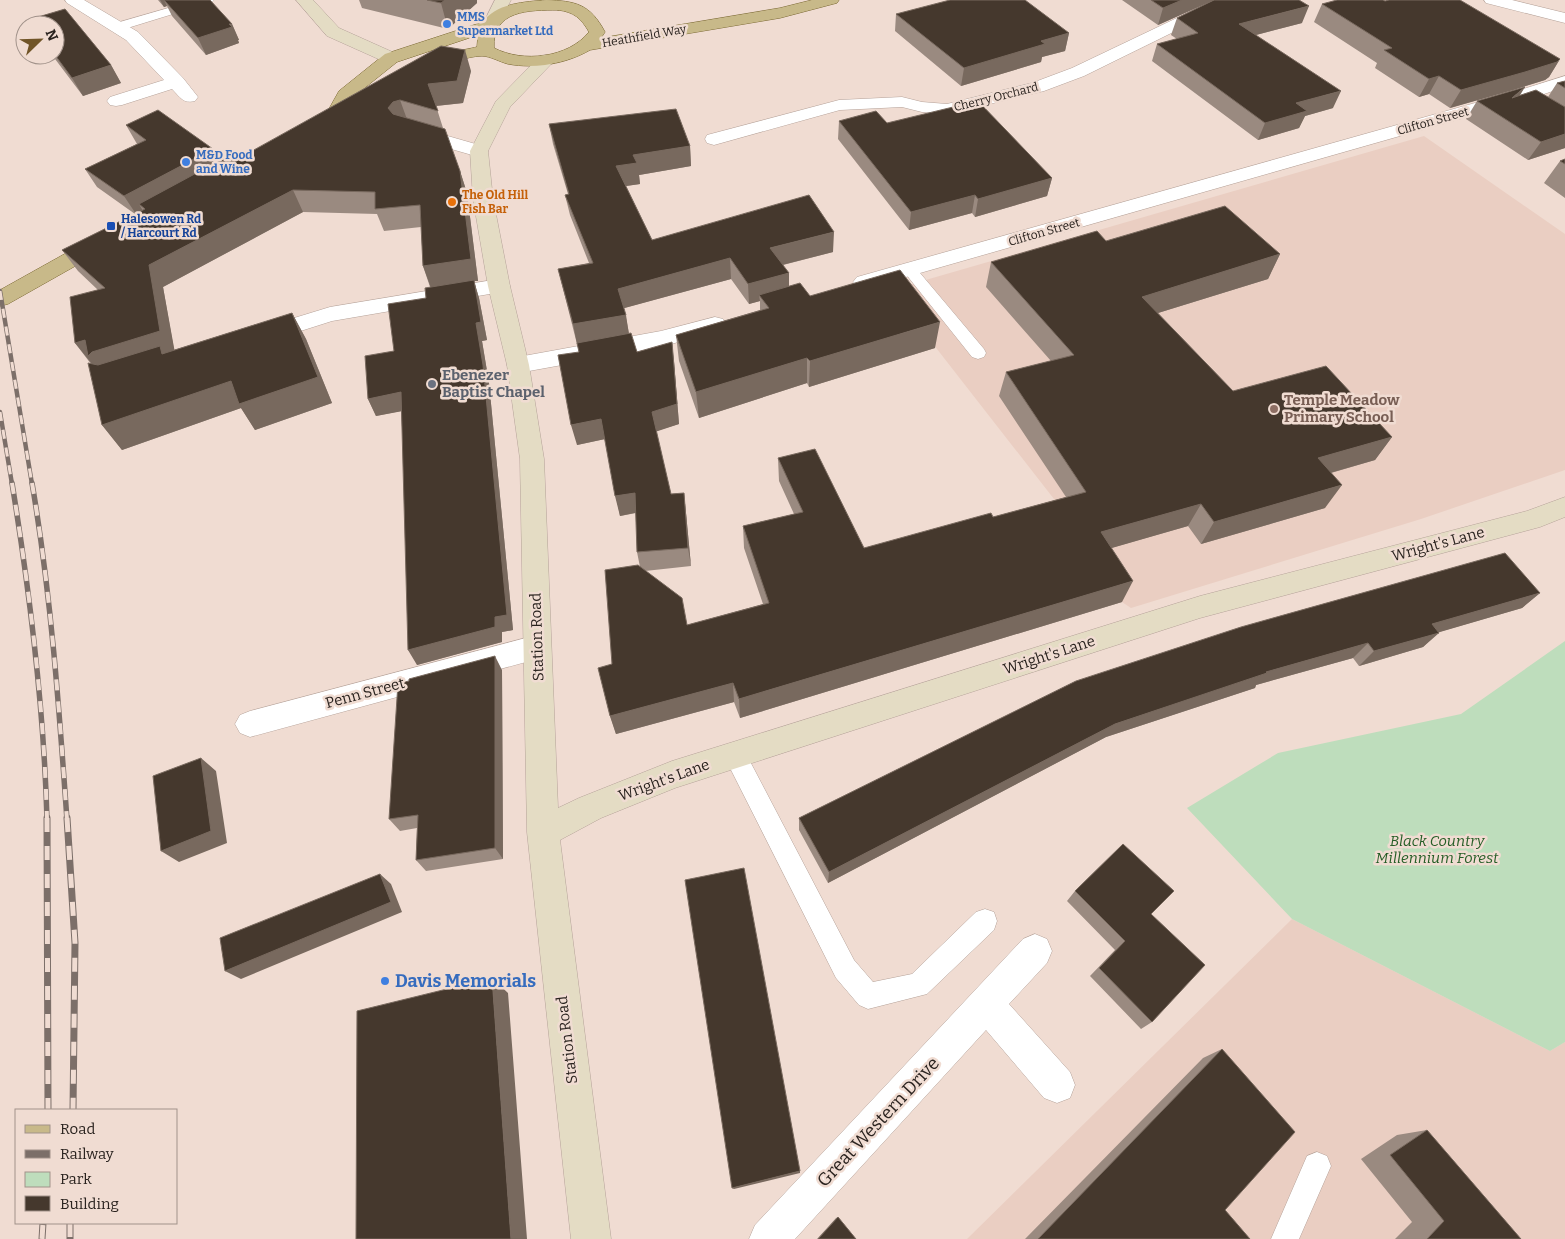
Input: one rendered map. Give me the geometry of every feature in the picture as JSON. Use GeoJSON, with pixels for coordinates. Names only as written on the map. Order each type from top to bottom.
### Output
{"type":"FeatureCollection","features":[{"type":"Feature","properties":{"kind":"main road","name":"Heathfield Way"},"geometry":{"type":"LineString","coordinates":[[486,50],[492,55],[504,58],[546,60],[571,54],[586,46],[780,13],[831,0]]}},
{"type":"Feature","properties":{"kind":"main road"},"geometry":{"type":"LineString","coordinates":[[375,93],[326,120],[345,95],[391,58],[492,22],[506,13],[554,2],[578,9],[590,20],[597,32],[586,46]]}},
{"type":"Feature","properties":{"kind":"main road","name":"Heathfield Way"},"geometry":{"type":"LineString","coordinates":[[590,20],[609,21]]}},
{"type":"Feature","properties":{"kind":"main road"},"geometry":{"type":"LineString","coordinates":[[413,71],[454,56],[486,50],[485,36],[492,22]]}},
{"type":"Feature","properties":{"kind":"main road","name":"Heathfield Way"},"geometry":{"type":"LineString","coordinates":[[628,23],[701,26]]}},
{"type":"Feature","properties":{"kind":"main road"},"geometry":{"type":"LineString","coordinates":[[0,299],[119,232]]}},
{"type":"Feature","properties":{"kind":"street"},"geometry":{"type":"LineString","coordinates":[[73,0],[132,36],[189,97]]}},
{"type":"Feature","properties":{"kind":"street"},"geometry":{"type":"LineString","coordinates":[[304,0],[333,32],[391,58]]}},
{"type":"Feature","properties":{"kind":"street"},"geometry":{"type":"LineString","coordinates":[[492,22],[503,0]]}},
{"type":"Feature","properties":{"kind":"street","name":"Cherry Orchard"},"geometry":{"type":"LineString","coordinates":[[714,139],[839,105],[902,102],[922,107],[947,109],[1038,87],[1078,72],[1208,9],[1234,0]]}},
{"type":"Feature","properties":{"kind":"street"},"geometry":{"type":"LineString","coordinates":[[1492,0],[1565,18]]}},
{"type":"Feature","properties":{"kind":"street"},"geometry":{"type":"LineString","coordinates":[[407,130],[479,151],[502,105],[546,60]]}},
{"type":"Feature","properties":{"kind":"street","name":"Clifton Street"},"geometry":{"type":"LineString","coordinates":[[843,288],[1520,96],[1565,81]]}},
{"type":"Feature","properties":{"kind":"street"},"geometry":{"type":"LineString","coordinates":[[116,101],[177,82]]}},
{"type":"Feature","properties":{"kind":"street"},"geometry":{"type":"LineString","coordinates":[[1520,96],[1542,110]]}},
{"type":"Feature","properties":{"kind":"street","name":"Station Road"},"geometry":{"type":"LineString","coordinates":[[479,151],[483,199],[499,286],[518,365],[532,459],[543,832],[590,1239]]}},
{"type":"Feature","properties":{"kind":"street"},"geometry":{"type":"LineString","coordinates":[[247,340],[330,314],[499,286]]}},
{"type":"Feature","properties":{"kind":"street"},"geometry":{"type":"LineString","coordinates":[[518,365],[660,339],[737,318]]}},
{"type":"Feature","properties":{"kind":"street","name":"Wright's Lane"},"geometry":{"type":"LineString","coordinates":[[543,832],[590,808],[672,775],[1200,607],[1531,520],[1565,507]]}},
{"type":"Feature","properties":{"kind":"street","name":"Penn Street"},"geometry":{"type":"LineString","coordinates":[[250,724],[537,647]]}},
{"type":"Feature","properties":{"kind":"street","name":"Great Western Drive"},"geometry":{"type":"LineString","coordinates":[[769,1239],[1035,952]]}},
{"type":"Feature","properties":{"kind":"street"},"geometry":{"type":"LineString","coordinates":[[987,1005],[1057,1084]]}},
{"type":"Feature","properties":{"kind":"lane"},"geometry":{"type":"LineString","coordinates":[[117,26],[208,0]]}},
{"type":"Feature","properties":{"kind":"lane"},"geometry":{"type":"LineString","coordinates":[[910,270],[978,353]]}},
{"type":"Feature","properties":{"kind":"lane"},"geometry":{"type":"LineString","coordinates":[[735,756],[845,969],[868,996],[918,985],[985,921]]}},
{"type":"Feature","properties":{"kind":"lane"},"geometry":{"type":"LineString","coordinates":[[1285,1239],[1317,1166]]}},
{"type":"Feature","properties":{"kind":"shaded area","name":"Temple Meadow Primary School"},"geometry":{"type":"Polygon","coordinates":[[[1424,136],[1565,234],[1565,470],[1421,519],[1131,608],[1122,602],[1068,517],[891,290],[1424,136]]]}},
{"type":"Feature","properties":{"kind":"shaded area"},"geometry":{"type":"Polygon","coordinates":[[[1292,919],[1550,1051],[1565,1042],[1565,1239],[967,1239],[1292,919]]]}},
{"type":"Feature","properties":{"kind":"green space","name":"Black Country Millennium Forest"},"geometry":{"type":"Polygon","coordinates":[[[1565,641],[1565,1042],[1550,1051],[1292,919],[1187,808],[1278,753],[1461,714],[1565,641]]]}},
{"type":"Feature","properties":{"kind":"building"},"geometry":{"type":"Polygon","coordinates":[[[164,0],[210,0],[232,24],[229,24],[232,27],[198,38],[164,0]]]}},
{"type":"Feature","properties":{"kind":"building"},"geometry":{"type":"Polygon","coordinates":[[[427,0],[445,0],[441,3],[427,0]]]}},
{"type":"Feature","properties":{"kind":"building"},"geometry":{"type":"Polygon","coordinates":[[[950,0],[1025,0],[1069,33],[1041,41],[1045,44],[964,68],[896,14],[950,0]]]}},
{"type":"Feature","properties":{"kind":"building"},"geometry":{"type":"Polygon","coordinates":[[[1151,0],[1182,0],[1163,8],[1151,0]]]}},
{"type":"Feature","properties":{"kind":"building"},"geometry":{"type":"Polygon","coordinates":[[[1214,0],[1299,0],[1309,6],[1239,24],[1341,91],[1296,103],[1307,111],[1265,123],[1157,44],[1198,33],[1177,18],[1214,0]]]}},
{"type":"Feature","properties":{"kind":"building"},"geometry":{"type":"Polygon","coordinates":[[[1337,0],[1460,0],[1560,59],[1557,62],[1461,90],[1439,76],[1429,79],[1384,50],[1392,48],[1322,4],[1337,0]]]}},
{"type":"Feature","properties":{"kind":"building"},"geometry":{"type":"Polygon","coordinates":[[[65,9],[111,65],[72,78],[62,65],[65,65],[65,15],[45,15],[65,9]]]}},
{"type":"Feature","properties":{"kind":"building"},"geometry":{"type":"Polygon","coordinates":[[[441,46],[465,50],[457,81],[428,84],[438,111],[400,100],[393,102],[388,108],[393,114],[445,129],[460,171],[471,259],[423,266],[420,205],[375,209],[375,192],[293,190],[149,265],[160,331],[92,352],[88,356],[85,340],[75,343],[70,297],[105,288],[62,250],[145,209],[139,204],[228,156],[234,161],[441,46]]]}},
{"type":"Feature","properties":{"kind":"building"},"geometry":{"type":"Polygon","coordinates":[[[1565,81],[1565,88],[1557,83],[1565,81]]]}},
{"type":"Feature","properties":{"kind":"building"},"geometry":{"type":"Polygon","coordinates":[[[1525,87],[1512,98],[1536,90],[1565,107],[1565,134],[1541,142],[1477,101],[1525,87]]]}},
{"type":"Feature","properties":{"kind":"building"},"geometry":{"type":"Polygon","coordinates":[[[978,101],[1052,178],[978,199],[975,195],[911,212],[839,121],[876,111],[887,123],[978,101]]]}},
{"type":"Feature","properties":{"kind":"building"},"geometry":{"type":"Polygon","coordinates":[[[676,109],[690,146],[633,155],[637,163],[616,166],[652,240],[809,195],[834,232],[770,248],[789,273],[748,284],[730,258],[618,289],[626,315],[573,324],[558,269],[593,263],[565,195],[569,194],[549,124],[676,109]]]}},
{"type":"Feature","properties":{"kind":"building"},"geometry":{"type":"Polygon","coordinates":[[[158,110],[213,149],[124,196],[85,169],[146,140],[126,125],[158,110]]]}},
{"type":"Feature","properties":{"kind":"building"},"geometry":{"type":"Polygon","coordinates":[[[1225,206],[1280,254],[1142,297],[1233,391],[1326,366],[1392,437],[1318,458],[1342,485],[1214,522],[1201,504],[1101,532],[1133,581],[739,699],[733,683],[610,716],[598,668],[612,664],[605,570],[638,565],[682,598],[687,625],[769,603],[743,526],[803,512],[778,458],[815,449],[864,548],[991,513],[993,517],[1086,492],[1006,372],[1074,355],[991,262],[1097,231],[1106,241],[1225,206]]]}},
{"type":"Feature","properties":{"kind":"building"},"geometry":{"type":"Polygon","coordinates":[[[900,270],[940,322],[810,361],[807,358],[696,392],[676,335],[769,308],[759,295],[800,283],[810,296],[900,270]]]}},
{"type":"Feature","properties":{"kind":"building"},"geometry":{"type":"Polygon","coordinates":[[[474,280],[481,322],[476,323],[483,365],[507,615],[495,617],[495,627],[408,650],[401,392],[368,399],[365,356],[394,351],[388,304],[426,298],[425,288],[474,280]]]}},
{"type":"Feature","properties":{"kind":"building"},"geometry":{"type":"Polygon","coordinates":[[[292,313],[318,377],[239,404],[231,381],[102,425],[88,363],[98,365],[160,346],[162,354],[292,313]]]}},
{"type":"Feature","properties":{"kind":"building"},"geometry":{"type":"Polygon","coordinates":[[[631,333],[637,352],[672,342],[677,404],[652,412],[671,494],[684,493],[688,548],[637,552],[635,493],[615,496],[601,419],[571,425],[558,355],[579,352],[577,343],[631,333]]]}},
{"type":"Feature","properties":{"kind":"building"},"geometry":{"type":"Polygon","coordinates":[[[1505,553],[1540,593],[1432,624],[1439,633],[1374,651],[1368,643],[1266,672],[1115,724],[829,872],[799,818],[1076,681],[1241,627],[1505,553]]]}},
{"type":"Feature","properties":{"kind":"building"},"geometry":{"type":"Polygon","coordinates":[[[495,656],[495,848],[416,860],[418,815],[389,819],[398,683],[495,656]]]}},
{"type":"Feature","properties":{"kind":"building"},"geometry":{"type":"Polygon","coordinates":[[[201,758],[211,831],[161,851],[153,776],[201,758]]]}},
{"type":"Feature","properties":{"kind":"building"},"geometry":{"type":"Polygon","coordinates":[[[1123,844],[1174,891],[1151,914],[1205,965],[1152,1022],[1099,968],[1125,941],[1075,891],[1123,844]]]}},
{"type":"Feature","properties":{"kind":"building"},"geometry":{"type":"Polygon","coordinates":[[[744,868],[800,1171],[732,1188],[685,880],[744,868]]]}},
{"type":"Feature","properties":{"kind":"building"},"geometry":{"type":"Polygon","coordinates":[[[380,874],[391,902],[225,971],[220,938],[380,874]]]}},
{"type":"Feature","properties":{"kind":"building"},"geometry":{"type":"Polygon","coordinates":[[[492,978],[511,1239],[356,1239],[357,1011],[492,978]]]}},
{"type":"Feature","properties":{"kind":"building"},"geometry":{"type":"Polygon","coordinates":[[[1222,1049],[1295,1132],[1225,1210],[1250,1239],[1038,1239],[1222,1049]]]}},
{"type":"Feature","properties":{"kind":"building"},"geometry":{"type":"Polygon","coordinates":[[[1427,1130],[1521,1239],[1427,1239],[1444,1221],[1390,1155],[1427,1130]]]}},
{"type":"Feature","properties":{"kind":"building"},"geometry":{"type":"Polygon","coordinates":[[[838,1217],[856,1239],[818,1239],[838,1217]]]}},
{"type":"Feature","properties":{"kind":"railway"},"geometry":{"type":"LineString","coordinates":[[0,291],[32,484]]}},
{"type":"Feature","properties":{"kind":"railway"},"geometry":{"type":"LineString","coordinates":[[0,412],[12,484]]}},
{"type":"Feature","properties":{"kind":"railway"},"geometry":{"type":"LineString","coordinates":[[12,483],[35,651],[43,735],[47,820]]}},
{"type":"Feature","properties":{"kind":"railway"},"geometry":{"type":"LineString","coordinates":[[32,483],[49,609],[67,820]]}},
{"type":"Feature","properties":{"kind":"railway"},"geometry":{"type":"LineString","coordinates":[[47,818],[48,1109]]}},
{"type":"Feature","properties":{"kind":"railway"},"geometry":{"type":"LineString","coordinates":[[67,818],[75,943],[73,1109]]}},
{"type":"Feature","properties":{"kind":"railway"},"geometry":{"type":"LineString","coordinates":[[42,1239],[43,1224]]}},
{"type":"Feature","properties":{"kind":"railway"},"geometry":{"type":"LineString","coordinates":[[70,1224],[70,1239]]}},
{"type":"Feature","properties":{"kind":"place","name":"MMS Supermarket Ltd"},"geometry":{"type":"Point","coordinates":[447,24]}},
{"type":"Feature","properties":{"kind":"place","name":"M&D Food and Wine"},"geometry":{"type":"Point","coordinates":[186,162]}},
{"type":"Feature","properties":{"kind":"place","name":"The Old Hill Fish Bar"},"geometry":{"type":"Point","coordinates":[452,202]}},
{"type":"Feature","properties":{"kind":"place","name":"Halesowen Rd / Harcourt Rd"},"geometry":{"type":"Point","coordinates":[111,226]}},
{"type":"Feature","properties":{"kind":"place","name":"Ebenezer Baptist Chapel"},"geometry":{"type":"Point","coordinates":[432,384]}},
{"type":"Feature","properties":{"kind":"place","name":"Temple Meadow Primary School"},"geometry":{"type":"Point","coordinates":[1274,409]}},
{"type":"Feature","properties":{"kind":"place","name":"Davis Memorials"},"geometry":{"type":"Point","coordinates":[385,981]}}]}
